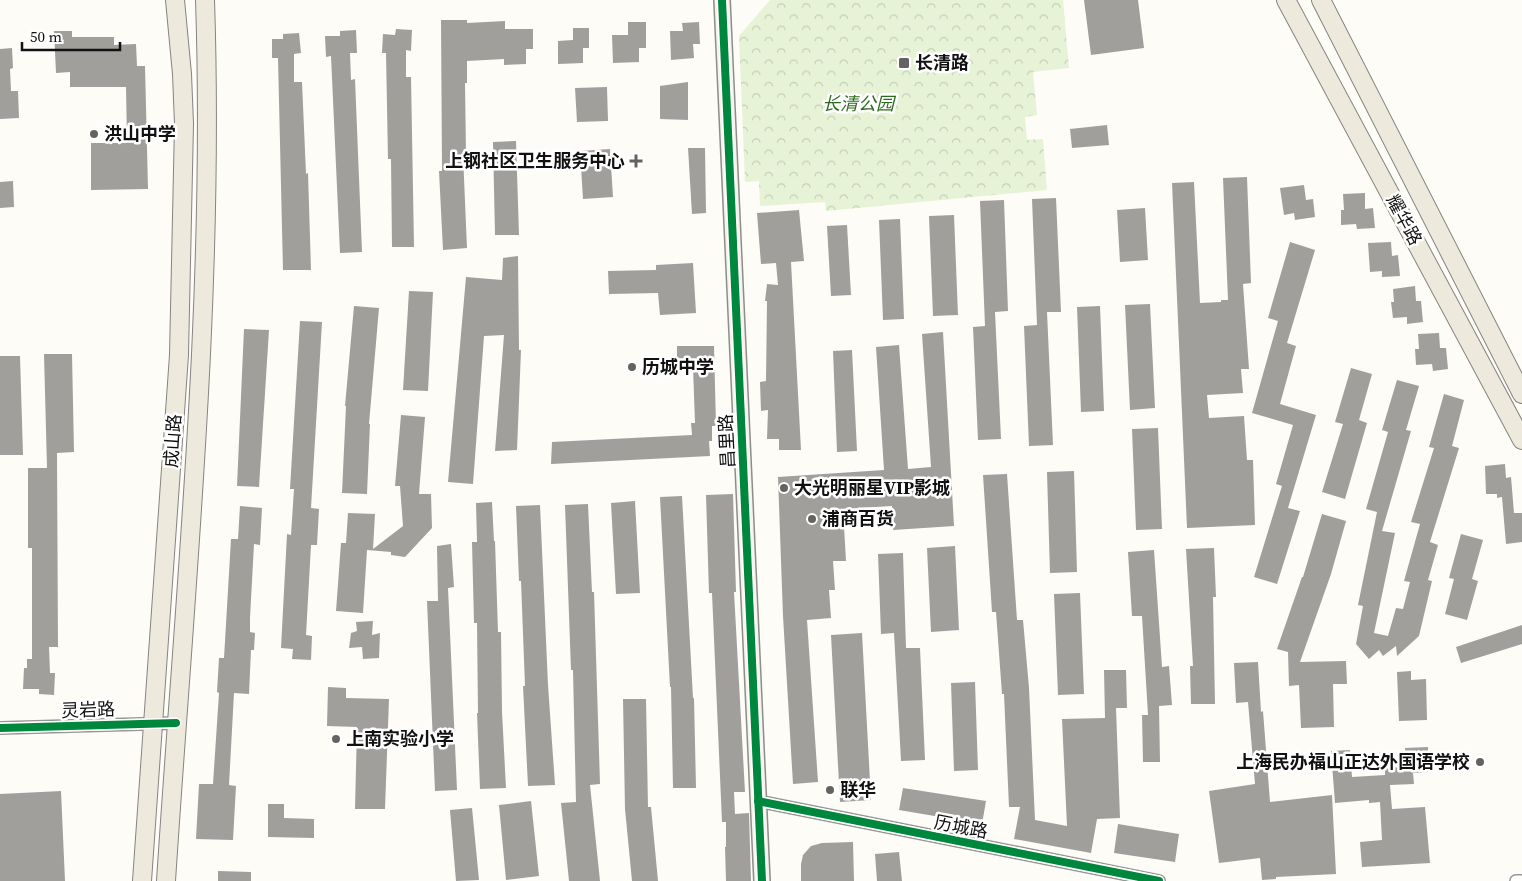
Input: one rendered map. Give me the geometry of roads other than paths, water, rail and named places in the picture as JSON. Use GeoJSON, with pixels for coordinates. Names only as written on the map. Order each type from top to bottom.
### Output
{"type":"FeatureCollection","features":[{"type":"Feature","properties":{"kind":"main road","name":"成山路"},"geometry":{"type":"LineString","coordinates":[[142,881],[180,355],[184,124],[182,74],[175,0]]}},
{"type":"Feature","properties":{"kind":"main road","name":"成山路"},"geometry":{"type":"LineString","coordinates":[[166,881],[194,486],[204,282],[207,65],[205,0]]}},
{"type":"Feature","properties":{"kind":"main road","name":"耀华路"},"geometry":{"type":"LineString","coordinates":[[1286,0],[1522,440]]}},
{"type":"Feature","properties":{"kind":"main road","name":"耀华路"},"geometry":{"type":"LineString","coordinates":[[1321,0],[1522,394]]}},
{"type":"Feature","properties":{"kind":"street","name":"昌里路"},"geometry":{"type":"LineString","coordinates":[[722,0],[762,881]]}},
{"type":"Feature","properties":{"kind":"street","name":"灵岩路"},"geometry":{"type":"LineString","coordinates":[[0,728],[176,723]]}},
{"type":"Feature","properties":{"kind":"street","name":"历城路"},"geometry":{"type":"LineString","coordinates":[[758,801],[1159,881]]}},
{"type":"Feature","properties":{"kind":"street"},"geometry":{"type":"LineString","coordinates":[[1516,881],[1522,881]]}},
{"type":"Feature","properties":{"kind":"place","name":"长清路"},"geometry":{"type":"Point","coordinates":[904,63]}},
{"type":"Feature","properties":{"kind":"place","name":"洪山中学"},"geometry":{"type":"Point","coordinates":[94,134]}},
{"type":"Feature","properties":{"kind":"place","name":"上钢社区卫生服务中心"},"geometry":{"type":"Point","coordinates":[636,161]}},
{"type":"Feature","properties":{"kind":"place","name":"历城中学"},"geometry":{"type":"Point","coordinates":[632,367]}},
{"type":"Feature","properties":{"kind":"place","name":"大光明丽星VIP影城"},"geometry":{"type":"Point","coordinates":[784,488]}},
{"type":"Feature","properties":{"kind":"place","name":"浦商百货"},"geometry":{"type":"Point","coordinates":[812,519]}},
{"type":"Feature","properties":{"kind":"place","name":"上南实验小学"},"geometry":{"type":"Point","coordinates":[336,739]}},
{"type":"Feature","properties":{"kind":"place","name":"上海民办福山正达外国语学校"},"geometry":{"type":"Point","coordinates":[1480,762]}},
{"type":"Feature","properties":{"kind":"place","name":"联华"},"geometry":{"type":"Point","coordinates":[830,790]}},
{"type":"Feature","properties":{"kind":"park label","name":"长清公园"},"geometry":{"type":"Point","coordinates":[858,104]}}]}
